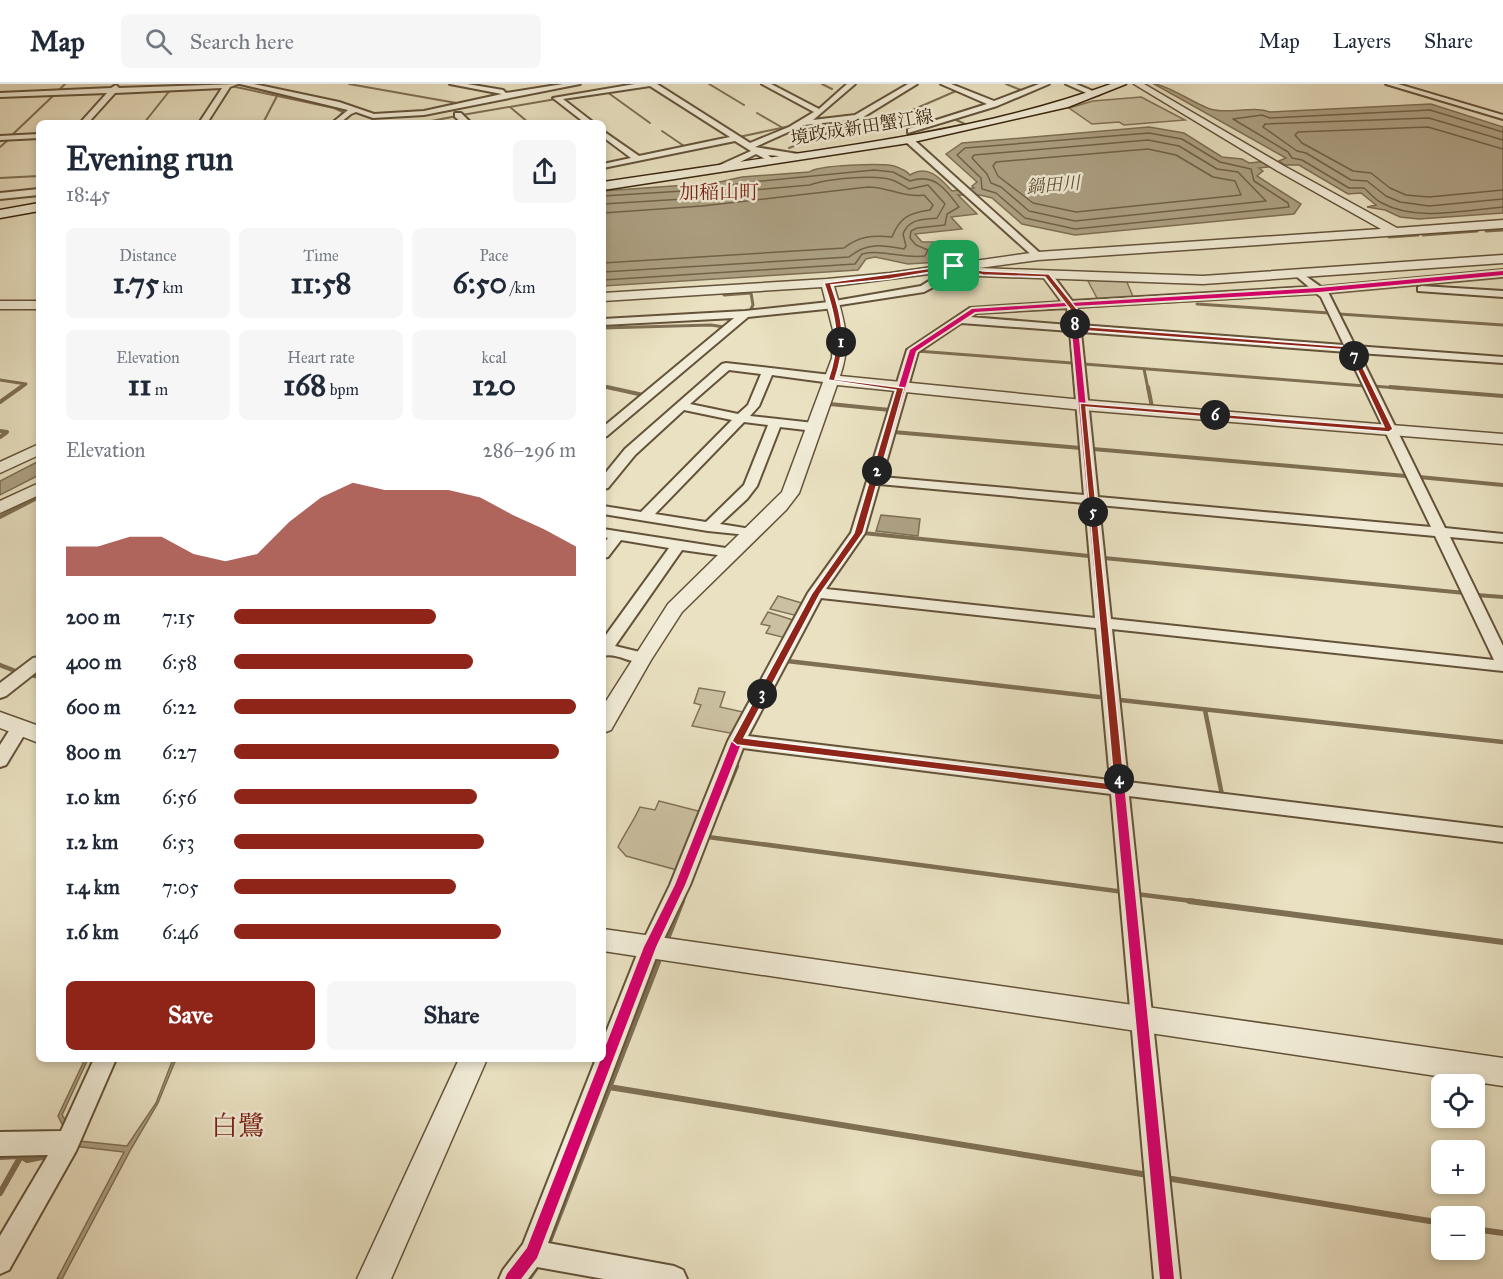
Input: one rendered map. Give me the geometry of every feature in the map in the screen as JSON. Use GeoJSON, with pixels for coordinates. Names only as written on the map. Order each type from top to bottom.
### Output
{"type":"FeatureCollection","features":[{"type":"Feature","properties":{"kind":"main road","name":"境政成新田蟹江線"},"geometry":{"type":"LineString","coordinates":[[606,186],[1000,121],[1064,105],[1121,84]]}},
{"type":"Feature","properties":{"kind":"main road"},"geometry":{"type":"LineString","coordinates":[[0,214],[36,208]]}},
{"type":"Feature","properties":{"kind":"street"},"geometry":{"type":"LineString","coordinates":[[0,93],[9,84]]}},
{"type":"Feature","properties":{"kind":"street"},"geometry":{"type":"LineString","coordinates":[[244,84],[374,116],[411,114],[450,108],[512,94],[576,84]]}},
{"type":"Feature","properties":{"kind":"street"},"geometry":{"type":"LineString","coordinates":[[271,89],[287,84]]}},
{"type":"Feature","properties":{"kind":"street"},"geometry":{"type":"LineString","coordinates":[[454,84],[512,94]]}},
{"type":"Feature","properties":{"kind":"street"},"geometry":{"type":"LineString","coordinates":[[546,100],[651,84],[769,159]]}},
{"type":"Feature","properties":{"kind":"street"},"geometry":{"type":"LineString","coordinates":[[766,84],[820,111]]}},
{"type":"Feature","properties":{"kind":"street"},"geometry":{"type":"LineString","coordinates":[[723,167],[754,148],[804,123],[851,84]]}},
{"type":"Feature","properties":{"kind":"street"},"geometry":{"type":"LineString","coordinates":[[804,123],[857,117],[913,84]]}},
{"type":"Feature","properties":{"kind":"street"},"geometry":{"type":"LineString","coordinates":[[945,84],[994,104]]}},
{"type":"Feature","properties":{"kind":"street"},"geometry":{"type":"LineString","coordinates":[[1038,256],[962,188],[910,135],[1045,84]]}},
{"type":"Feature","properties":{"kind":"street"},"geometry":{"type":"LineString","coordinates":[[1070,84],[1096,94]]}},
{"type":"Feature","properties":{"kind":"street"},"geometry":{"type":"LineString","coordinates":[[1138,84],[1280,168],[1394,231]]}},
{"type":"Feature","properties":{"kind":"street"},"geometry":{"type":"LineString","coordinates":[[1390,84],[1503,117]]}},
{"type":"Feature","properties":{"kind":"street"},"geometry":{"type":"LineString","coordinates":[[0,93],[116,87],[230,85]]}},
{"type":"Feature","properties":{"kind":"street"},"geometry":{"type":"LineString","coordinates":[[205,120],[230,85]]}},
{"type":"Feature","properties":{"kind":"street"},"geometry":{"type":"LineString","coordinates":[[87,120],[116,87]]}},
{"type":"Feature","properties":{"kind":"street"},"geometry":{"type":"LineString","coordinates":[[557,98],[586,120]]}},
{"type":"Feature","properties":{"kind":"street"},"geometry":{"type":"LineString","coordinates":[[339,120],[348,112],[357,110]]}},
{"type":"Feature","properties":{"kind":"street"},"geometry":{"type":"LineString","coordinates":[[429,120],[469,113]]}},
{"type":"Feature","properties":{"kind":"street"},"geometry":{"type":"LineString","coordinates":[[458,115],[464,120]]}},
{"type":"Feature","properties":{"kind":"street"},"geometry":{"type":"LineString","coordinates":[[606,135],[638,159]]}},
{"type":"Feature","properties":{"kind":"street"},"geometry":{"type":"LineString","coordinates":[[0,138],[36,136]]}},
{"type":"Feature","properties":{"kind":"street"},"geometry":{"type":"LineString","coordinates":[[606,164],[737,138]]}},
{"type":"Feature","properties":{"kind":"street"},"geometry":{"type":"LineString","coordinates":[[754,148],[795,156]]}},
{"type":"Feature","properties":{"kind":"street"},"geometry":{"type":"LineString","coordinates":[[0,196],[36,192]]}},
{"type":"Feature","properties":{"kind":"street"},"geometry":{"type":"LineString","coordinates":[[606,297],[827,283],[890,277],[954,266],[1038,256],[1503,224]]}},
{"type":"Feature","properties":{"kind":"street"},"geometry":{"type":"LineString","coordinates":[[954,266],[977,272],[1203,280],[1503,259]]}},
{"type":"Feature","properties":{"kind":"street"},"geometry":{"type":"LineString","coordinates":[[606,322],[746,314],[835,304],[924,289],[933,282],[977,272]]}},
{"type":"Feature","properties":{"kind":"street"},"geometry":{"type":"LineString","coordinates":[[1321,292],[1503,273]]}},
{"type":"Feature","properties":{"kind":"street"},"geometry":{"type":"LineString","coordinates":[[1300,274],[1321,292],[1351,348],[1503,664]]}},
{"type":"Feature","properties":{"kind":"street"},"geometry":{"type":"LineString","coordinates":[[1047,275],[1071,306],[1075,328],[1167,1279]]}},
{"type":"Feature","properties":{"kind":"street"},"geometry":{"type":"LineString","coordinates":[[606,720],[642,658],[675,608],[780,506],[790,493],[839,358],[841,344],[835,304],[827,283]]}},
{"type":"Feature","properties":{"kind":"street"},"geometry":{"type":"LineString","coordinates":[[606,1061],[650,947],[680,885],[737,741],[816,593],[858,533],[904,389],[913,350],[974,310],[1408,288],[1503,294]]}},
{"type":"Feature","properties":{"kind":"street"},"geometry":{"type":"LineString","coordinates":[[0,305],[36,305]]}},
{"type":"Feature","properties":{"kind":"street"},"geometry":{"type":"LineString","coordinates":[[606,431],[746,314]]}},
{"type":"Feature","properties":{"kind":"street"},"geometry":{"type":"LineString","coordinates":[[959,319],[1503,360]]}},
{"type":"Feature","properties":{"kind":"street"},"geometry":{"type":"LineString","coordinates":[[606,481],[630,452],[726,366],[904,389],[1503,439]]}},
{"type":"Feature","properties":{"kind":"street"},"geometry":{"type":"LineString","coordinates":[[644,517],[738,418],[753,406],[768,371]]}},
{"type":"Feature","properties":{"kind":"street"},"geometry":{"type":"LineString","coordinates":[[681,406],[738,418],[814,427]]}},
{"type":"Feature","properties":{"kind":"street"},"geometry":{"type":"LineString","coordinates":[[708,527],[750,486],[775,423]]}},
{"type":"Feature","properties":{"kind":"street"},"geometry":{"type":"LineString","coordinates":[[0,468],[36,450]]}},
{"type":"Feature","properties":{"kind":"street"},"geometry":{"type":"LineString","coordinates":[[874,480],[1503,538]]}},
{"type":"Feature","properties":{"kind":"street"},"geometry":{"type":"LineString","coordinates":[[0,508],[36,490]]}},
{"type":"Feature","properties":{"kind":"street"},"geometry":{"type":"LineString","coordinates":[[606,511],[752,533]]}},
{"type":"Feature","properties":{"kind":"street"},"geometry":{"type":"LineString","coordinates":[[610,535],[732,553]]}},
{"type":"Feature","properties":{"kind":"street"},"geometry":{"type":"LineString","coordinates":[[606,646],[678,545]]}},
{"type":"Feature","properties":{"kind":"street"},"geometry":{"type":"LineString","coordinates":[[816,593],[1503,664]]}},
{"type":"Feature","properties":{"kind":"street"},"geometry":{"type":"LineString","coordinates":[[606,649],[642,658]]}},
{"type":"Feature","properties":{"kind":"street"},"geometry":{"type":"LineString","coordinates":[[0,692],[36,664]]}},
{"type":"Feature","properties":{"kind":"street"},"geometry":{"type":"LineString","coordinates":[[0,760],[20,727]]}},
{"type":"Feature","properties":{"kind":"street"},"geometry":{"type":"LineString","coordinates":[[737,741],[1503,835]]}},
{"type":"Feature","properties":{"kind":"street"},"geometry":{"type":"LineString","coordinates":[[606,940],[1503,1072]]}},
{"type":"Feature","properties":{"kind":"street"},"geometry":{"type":"LineString","coordinates":[[0,1261],[71,1136],[104,1062]]}},
{"type":"Feature","properties":{"kind":"street"},"geometry":{"type":"LineString","coordinates":[[374,1279],[472,1062]]}},
{"type":"Feature","properties":{"kind":"street"},"geometry":{"type":"LineString","coordinates":[[512,1279],[532,1253],[606,1062]]}},
{"type":"Feature","properties":{"kind":"street"},"geometry":{"type":"LineString","coordinates":[[0,1144],[71,1136]]}},
{"type":"Feature","properties":{"kind":"street"},"geometry":{"type":"LineString","coordinates":[[532,1253],[674,1279]]}},
{"type":"Feature","properties":{"kind":"shaded area"},"geometry":{"type":"Polygon","coordinates":[[[1141,97],[1185,120],[1124,125],[1119,122],[1092,124],[1069,108],[1093,101],[1141,97]]]}},
{"type":"Feature","properties":{"kind":"shaded area"},"geometry":{"type":"Polygon","coordinates":[[[1087,279],[1126,280],[1134,299],[1099,302],[1087,279]]]}},
{"type":"Feature","properties":{"kind":"shaded area"},"geometry":{"type":"Polygon","coordinates":[[[778,596],[805,604],[798,616],[770,609],[778,596]]]}},
{"type":"Feature","properties":{"kind":"shaded area"},"geometry":{"type":"Polygon","coordinates":[[[768,612],[796,621],[786,638],[766,633],[770,626],[761,624],[768,612]]]}},
{"type":"Feature","properties":{"kind":"shaded area"},"geometry":{"type":"Polygon","coordinates":[[[699,688],[725,692],[720,707],[743,712],[735,734],[692,726],[701,705],[694,703],[699,688]]]}},
{"type":"Feature","properties":{"kind":"shaded area"},"geometry":{"type":"Polygon","coordinates":[[[659,801],[702,812],[677,870],[626,856],[618,847],[640,807],[655,810],[659,801]]]}},
{"type":"Feature","properties":{"kind":"water"},"geometry":{"type":"Polygon","coordinates":[[[1154,84],[1166,87],[1217,111],[1256,109],[1270,112],[1431,104],[1503,127],[1503,213],[1419,219],[1400,217],[1385,210],[1367,207],[1376,205],[1361,193],[1348,194],[1299,165],[1285,165],[1279,161],[1286,158],[1154,84]]]}},
{"type":"Feature","properties":{"kind":"water","name":"鍋田川"},"geometry":{"type":"Polygon","coordinates":[[[1149,127],[1184,133],[1222,157],[1242,159],[1249,163],[1268,161],[1277,166],[1259,168],[1263,171],[1257,176],[1301,204],[1294,214],[1075,235],[1022,224],[992,198],[980,195],[958,195],[977,214],[951,217],[962,229],[915,234],[922,242],[948,242],[953,249],[936,252],[934,255],[939,262],[908,264],[875,257],[866,259],[858,270],[606,286],[606,191],[715,183],[742,177],[809,172],[850,165],[894,166],[905,170],[910,175],[922,171],[928,172],[938,177],[952,191],[974,188],[972,186],[977,182],[946,154],[962,143],[1149,127]]]}},
{"type":"Feature","properties":{"kind":"water"},"geometry":{"type":"Polygon","coordinates":[[[1503,275],[1503,278],[1328,294],[978,314],[977,312],[1503,275]]]}},
{"type":"Feature","properties":{"kind":"water"},"geometry":{"type":"Polygon","coordinates":[[[36,463],[36,477],[0,495],[0,481],[36,463]]]}},
{"type":"Feature","properties":{"kind":"water"},"geometry":{"type":"Polygon","coordinates":[[[881,515],[920,519],[918,536],[876,531],[881,515]]]}},
{"type":"Feature","properties":{"kind":"water"},"geometry":{"type":"Polygon","coordinates":[[[84,1062],[87,1062],[62,1115],[79,1141],[127,1146],[156,1103],[172,1062],[175,1062],[158,1103],[62,1279],[57,1279],[124,1152],[73,1146],[58,1116],[84,1062]]]}},
{"type":"Feature","properties":{"kind":"waterway"},"geometry":{"type":"LineString","coordinates":[[58,91],[65,84]]}},
{"type":"Feature","properties":{"kind":"waterway"},"geometry":{"type":"LineString","coordinates":[[349,84],[462,104]]}},
{"type":"Feature","properties":{"kind":"waterway"},"geometry":{"type":"LineString","coordinates":[[709,84],[744,105]]}},
{"type":"Feature","properties":{"kind":"waterway"},"geometry":{"type":"LineString","coordinates":[[822,84],[832,89]]}},
{"type":"Feature","properties":{"kind":"waterway"},"geometry":{"type":"LineString","coordinates":[[1006,84],[1021,90]]}},
{"type":"Feature","properties":{"kind":"waterway"},"geometry":{"type":"LineString","coordinates":[[231,86],[334,108],[343,112],[336,120]]}},
{"type":"Feature","properties":{"kind":"waterway"},"geometry":{"type":"LineString","coordinates":[[146,120],[171,89]]}},
{"type":"Feature","properties":{"kind":"waterway"},"geometry":{"type":"LineString","coordinates":[[871,128],[956,91]]}},
{"type":"Feature","properties":{"kind":"waterway"},"geometry":{"type":"LineString","coordinates":[[607,92],[650,123]]}},
{"type":"Feature","properties":{"kind":"waterway"},"geometry":{"type":"LineString","coordinates":[[11,136],[55,94]]}},
{"type":"Feature","properties":{"kind":"waterway"},"geometry":{"type":"LineString","coordinates":[[265,120],[277,96]]}},
{"type":"Feature","properties":{"kind":"waterway"},"geometry":{"type":"LineString","coordinates":[[462,115],[556,99]]}},
{"type":"Feature","properties":{"kind":"waterway"},"geometry":{"type":"LineString","coordinates":[[510,107],[525,120]]}},
{"type":"Feature","properties":{"kind":"waterway"},"geometry":{"type":"LineString","coordinates":[[757,113],[782,128]]}},
{"type":"Feature","properties":{"kind":"waterway"},"geometry":{"type":"LineString","coordinates":[[436,120],[457,116]]}},
{"type":"Feature","properties":{"kind":"waterway"},"geometry":{"type":"LineString","coordinates":[[789,148],[840,128],[864,123],[857,118]]}},
{"type":"Feature","properties":{"kind":"waterway"},"geometry":{"type":"LineString","coordinates":[[920,133],[965,124],[954,119]]}},
{"type":"Feature","properties":{"kind":"waterway"},"geometry":{"type":"LineString","coordinates":[[782,128],[795,125]]}},
{"type":"Feature","properties":{"kind":"waterway"},"geometry":{"type":"LineString","coordinates":[[739,137],[782,128]]}},
{"type":"Feature","properties":{"kind":"waterway"},"geometry":{"type":"LineString","coordinates":[[662,131],[687,148]]}},
{"type":"Feature","properties":{"kind":"waterway"},"geometry":{"type":"LineString","coordinates":[[0,147],[8,140]]}},
{"type":"Feature","properties":{"kind":"waterway"},"geometry":{"type":"LineString","coordinates":[[0,178],[36,176]]}},
{"type":"Feature","properties":{"kind":"waterway"},"geometry":{"type":"LineString","coordinates":[[1486,231],[1503,230]]}},
{"type":"Feature","properties":{"kind":"waterway"},"geometry":{"type":"LineString","coordinates":[[1423,235],[1477,231]]}},
{"type":"Feature","properties":{"kind":"waterway"},"geometry":{"type":"LineString","coordinates":[[1389,237],[1418,235]]}},
{"type":"Feature","properties":{"kind":"waterway"},"geometry":{"type":"LineString","coordinates":[[724,295],[751,293],[753,305],[750,311]]}},
{"type":"Feature","properties":{"kind":"waterway"},"geometry":{"type":"LineString","coordinates":[[1197,304],[1329,313]]}},
{"type":"Feature","properties":{"kind":"waterway"},"geometry":{"type":"LineString","coordinates":[[1339,314],[1503,325]]}},
{"type":"Feature","properties":{"kind":"waterway"},"geometry":{"type":"LineString","coordinates":[[606,328],[711,325],[724,327]]}},
{"type":"Feature","properties":{"kind":"waterway"},"geometry":{"type":"LineString","coordinates":[[917,351],[1072,363]]}},
{"type":"Feature","properties":{"kind":"waterway"},"geometry":{"type":"LineString","coordinates":[[1084,364],[1365,386]]}},
{"type":"Feature","properties":{"kind":"waterway"},"geometry":{"type":"LineString","coordinates":[[1144,369],[1148,389]]}},
{"type":"Feature","properties":{"kind":"waterway"},"geometry":{"type":"LineString","coordinates":[[0,380],[26,384],[19,389]]}},
{"type":"Feature","properties":{"kind":"waterway"},"geometry":{"type":"LineString","coordinates":[[1373,386],[1409,389]]}},
{"type":"Feature","properties":{"kind":"waterway"},"geometry":{"type":"LineString","coordinates":[[0,402],[21,387]]}},
{"type":"Feature","properties":{"kind":"waterway"},"geometry":{"type":"LineString","coordinates":[[606,387],[614,389]]}},
{"type":"Feature","properties":{"kind":"waterway"},"geometry":{"type":"LineString","coordinates":[[607,387],[643,395]]}},
{"type":"Feature","properties":{"kind":"waterway"},"geometry":{"type":"LineString","coordinates":[[1148,387],[1152,407]]}},
{"type":"Feature","properties":{"kind":"waterway"},"geometry":{"type":"LineString","coordinates":[[1390,387],[1503,396]]}},
{"type":"Feature","properties":{"kind":"waterway"},"geometry":{"type":"LineString","coordinates":[[830,404],[890,410]]}},
{"type":"Feature","properties":{"kind":"waterway"},"geometry":{"type":"LineString","coordinates":[[0,431],[7,432],[0,437]]}},
{"type":"Feature","properties":{"kind":"waterway"},"geometry":{"type":"LineString","coordinates":[[893,432],[1081,448]]}},
{"type":"Feature","properties":{"kind":"waterway"},"geometry":{"type":"LineString","coordinates":[[1093,449],[1406,476]]}},
{"type":"Feature","properties":{"kind":"waterway"},"geometry":{"type":"LineString","coordinates":[[1419,477],[1503,485]]}},
{"type":"Feature","properties":{"kind":"waterway"},"geometry":{"type":"LineString","coordinates":[[0,517],[36,499]]}},
{"type":"Feature","properties":{"kind":"waterway"},"geometry":{"type":"LineString","coordinates":[[863,533],[1089,556]]}},
{"type":"Feature","properties":{"kind":"waterway"},"geometry":{"type":"LineString","coordinates":[[1104,558],[1465,593]]}},
{"type":"Feature","properties":{"kind":"waterway"},"geometry":{"type":"LineString","coordinates":[[1476,595],[1503,597]]}},
{"type":"Feature","properties":{"kind":"waterway"},"geometry":{"type":"LineString","coordinates":[[787,661],[1099,697]]}},
{"type":"Feature","properties":{"kind":"waterway"},"geometry":{"type":"LineString","coordinates":[[0,665],[18,672]]}},
{"type":"Feature","properties":{"kind":"waterway"},"geometry":{"type":"LineString","coordinates":[[32,675],[36,676]]}},
{"type":"Feature","properties":{"kind":"waterway"},"geometry":{"type":"LineString","coordinates":[[1120,700],[1503,742]]}},
{"type":"Feature","properties":{"kind":"waterway"},"geometry":{"type":"LineString","coordinates":[[1205,710],[1222,795]]}},
{"type":"Feature","properties":{"kind":"waterway"},"geometry":{"type":"LineString","coordinates":[[723,800],[737,766]]}},
{"type":"Feature","properties":{"kind":"waterway"},"geometry":{"type":"LineString","coordinates":[[708,837],[1124,892]]}},
{"type":"Feature","properties":{"kind":"waterway"},"geometry":{"type":"LineString","coordinates":[[1136,894],[1200,902]]}},
{"type":"Feature","properties":{"kind":"waterway"},"geometry":{"type":"LineString","coordinates":[[682,902],[684,897]]}},
{"type":"Feature","properties":{"kind":"waterway"},"geometry":{"type":"LineString","coordinates":[[667,939],[682,901]]}},
{"type":"Feature","properties":{"kind":"waterway"},"geometry":{"type":"LineString","coordinates":[[1189,901],[1503,942]]}},
{"type":"Feature","properties":{"kind":"waterway"},"geometry":{"type":"LineString","coordinates":[[609,1087],[658,962]]}},
{"type":"Feature","properties":{"kind":"waterway"},"geometry":{"type":"LineString","coordinates":[[548,1244],[609,1087]]}},
{"type":"Feature","properties":{"kind":"waterway"},"geometry":{"type":"LineString","coordinates":[[609,1087],[1148,1175]]}},
{"type":"Feature","properties":{"kind":"waterway"},"geometry":{"type":"LineString","coordinates":[[0,1157],[21,1156]]}},
{"type":"Feature","properties":{"kind":"waterway"},"geometry":{"type":"LineString","coordinates":[[0,1193],[21,1156]]}},
{"type":"Feature","properties":{"kind":"waterway"},"geometry":{"type":"LineString","coordinates":[[21,1156],[27,1160],[42,1157]]}},
{"type":"Feature","properties":{"kind":"waterway"},"geometry":{"type":"LineString","coordinates":[[1166,1178],[1431,1221]]}},
{"type":"Feature","properties":{"kind":"waterway"},"geometry":{"type":"LineString","coordinates":[[1485,1231],[1503,1233]]}},
{"type":"Feature","properties":{"kind":"waterway"},"geometry":{"type":"LineString","coordinates":[[528,1279],[535,1269]]}},
{"type":"Feature","properties":{"kind":"cycle path"},"geometry":{"type":"LineString","coordinates":[[606,1061],[650,947],[680,885],[737,741],[816,593],[858,533],[913,350],[974,310],[1319,290],[1503,273]]}},
{"type":"Feature","properties":{"kind":"cycle path"},"geometry":{"type":"LineString","coordinates":[[1047,275],[1073,309],[1167,1279]]}},
{"type":"Feature","properties":{"kind":"cycle path"},"geometry":{"type":"LineString","coordinates":[[512,1279],[532,1253],[606,1062]]}},
{"type":"Feature","properties":{"kind":"district","name":"加稲山町"},"geometry":{"type":"Point","coordinates":[719,192]}},
{"type":"Feature","properties":{"kind":"district","name":"白鷺"},"geometry":{"type":"Point","coordinates":[238,1125]}},
{"type":"Feature","properties":{"kind":"route"},"geometry":{"type":"LineString","coordinates":[[954,266],[983,273],[1047,275],[1073,309],[1075,328],[1351,348],[1389,429],[1083,405],[1120,789],[737,741],[816,593],[858,533],[900,388],[831,380],[839,358],[841,344],[835,305],[827,283],[890,277],[954,266]]}}]}
